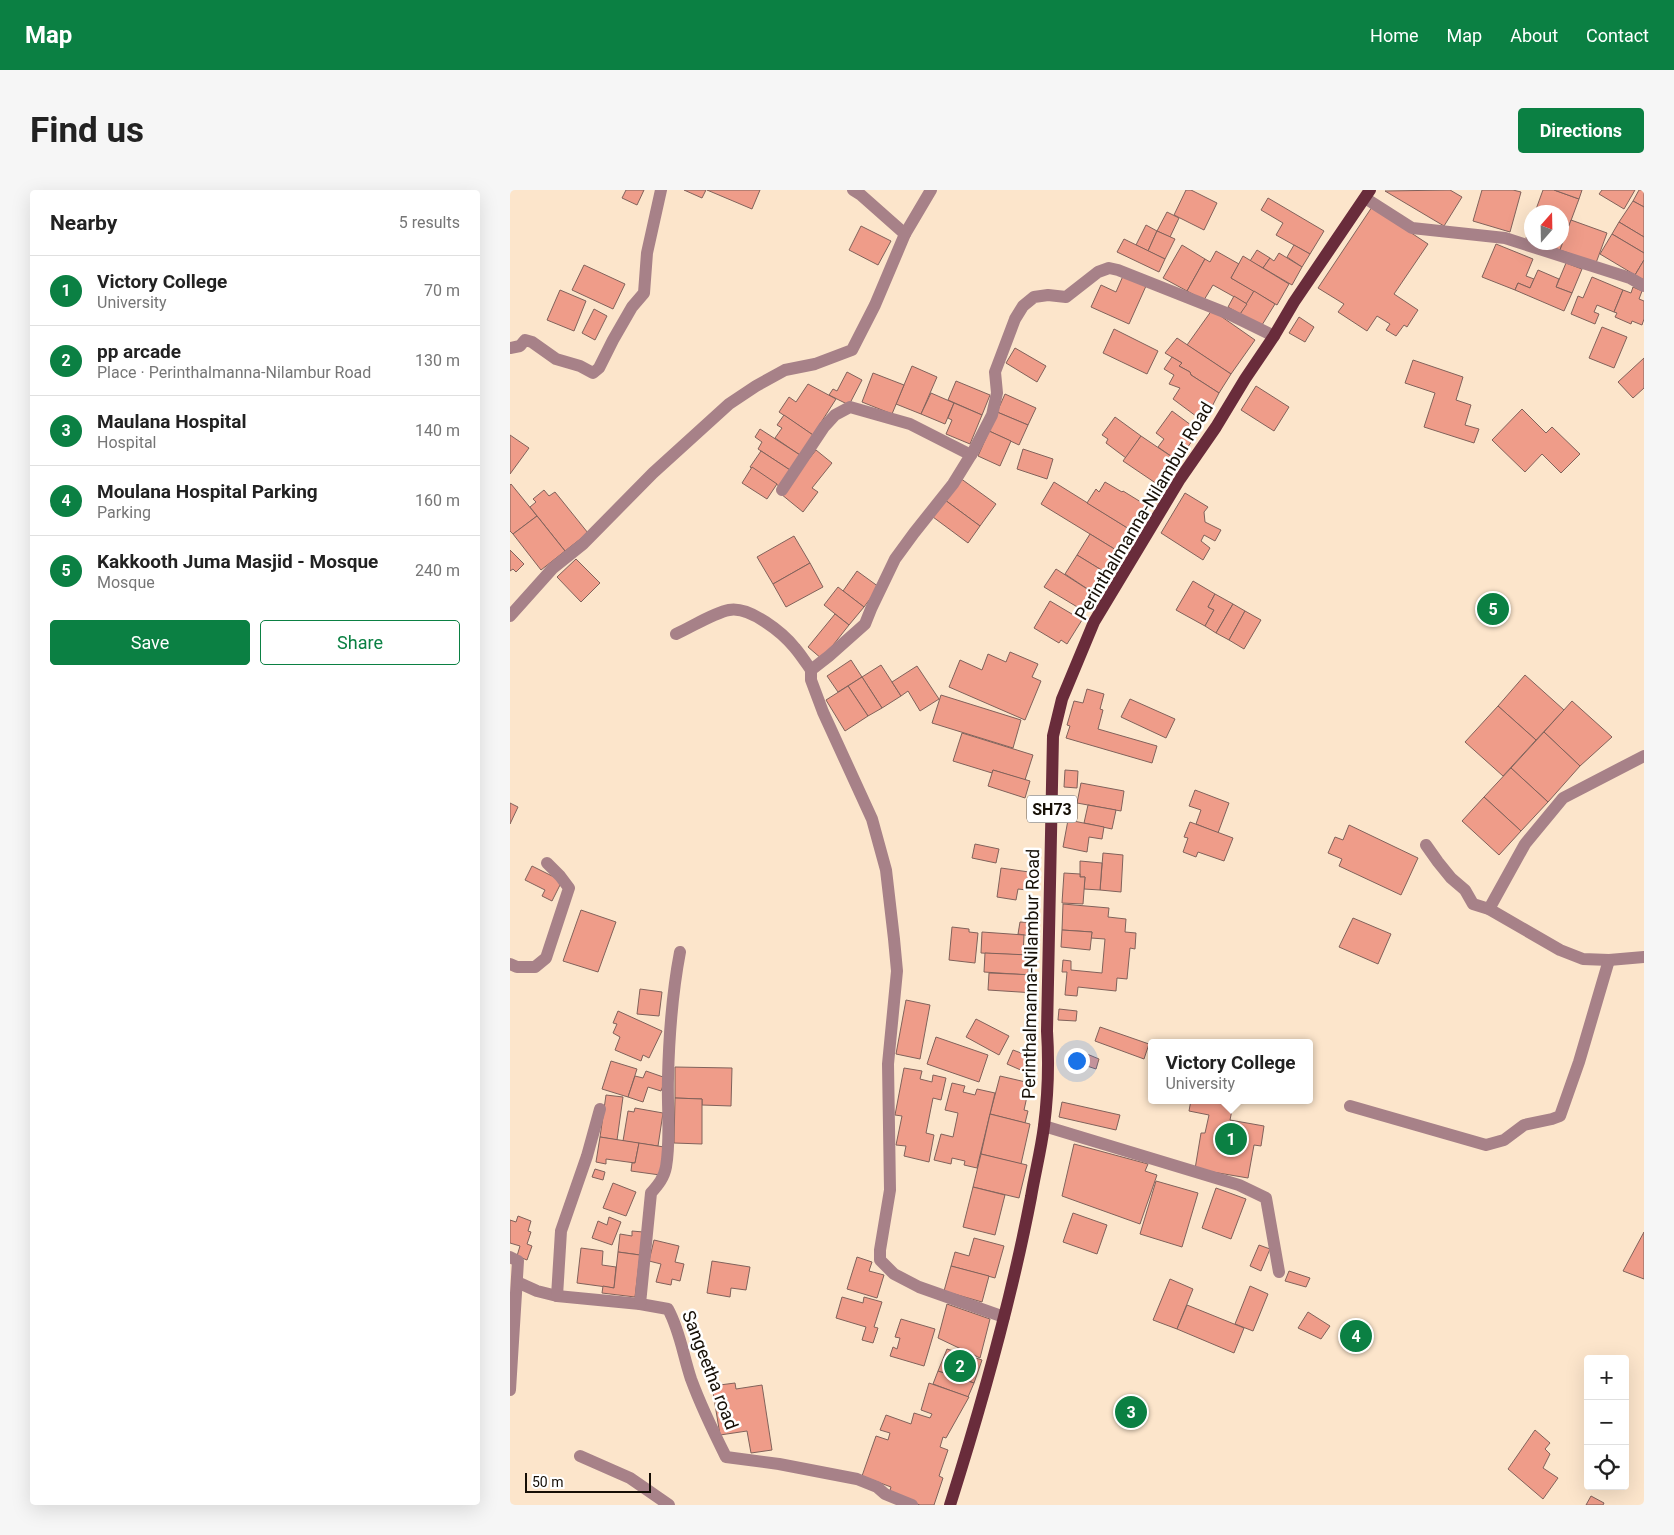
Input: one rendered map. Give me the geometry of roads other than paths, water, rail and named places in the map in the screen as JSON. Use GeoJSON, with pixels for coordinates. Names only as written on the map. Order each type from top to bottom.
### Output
{"type":"FeatureCollection","features":[{"type":"Feature","properties":{"kind":"main road","name":"Perinthalmanna-Nilambur Road"},"geometry":{"type":"LineString","coordinates":[[950,1505],[989,1377],[1004,1317],[1023,1237],[1044,1126],[1048,1055],[1053,736],[1058,710],[1094,622],[1180,479],[1216,427],[1294,302],[1368,194]]}},
{"type":"Feature","properties":{"kind":"street"},"geometry":{"type":"LineString","coordinates":[[510,348],[520,346],[525,340],[532,342],[556,359],[580,366],[593,373],[599,368],[632,307],[644,293],[647,253],[661,190]]}},
{"type":"Feature","properties":{"kind":"street"},"geometry":{"type":"LineString","coordinates":[[852,190],[861,195],[905,234]]}},
{"type":"Feature","properties":{"kind":"street"},"geometry":{"type":"LineString","coordinates":[[510,616],[553,568],[583,544],[653,474],[729,404],[785,370],[815,364],[852,350],[905,234],[931,190]]}},
{"type":"Feature","properties":{"kind":"street"},"geometry":{"type":"LineString","coordinates":[[1368,194],[1412,228],[1505,238],[1630,278],[1644,286]]}},
{"type":"Feature","properties":{"kind":"street"},"geometry":{"type":"LineString","coordinates":[[811,670],[865,624],[896,559],[953,484],[971,455],[992,415],[997,393],[995,372],[1015,319],[1023,306],[1034,297],[1048,295],[1066,296],[1098,272],[1109,268],[1131,274],[1229,314],[1274,336]]}},
{"type":"Feature","properties":{"kind":"street"},"geometry":{"type":"LineString","coordinates":[[782,490],[824,427],[836,415],[850,407],[910,424],[971,455]]}},
{"type":"Feature","properties":{"kind":"street"},"geometry":{"type":"LineString","coordinates":[[676,634],[730,609],[742,610],[764,622],[785,637],[811,670],[811,680],[823,712],[872,819],[886,870],[896,971],[888,1064],[890,1190],[880,1260],[894,1274],[919,1287],[1004,1317]]}},
{"type":"Feature","properties":{"kind":"street"},"geometry":{"type":"LineString","coordinates":[[1489,909],[1525,844],[1563,798],[1644,756]]}},
{"type":"Feature","properties":{"kind":"street"},"geometry":{"type":"LineString","coordinates":[[1426,845],[1451,878],[1465,890],[1474,904],[1489,909],[1560,950],[1583,959],[1609,960],[1644,956]]}},
{"type":"Feature","properties":{"kind":"street"},"geometry":{"type":"LineString","coordinates":[[510,964],[517,967],[535,966],[546,958],[569,888],[547,864]]}},
{"type":"Feature","properties":{"kind":"street"},"geometry":{"type":"LineString","coordinates":[[517,1282],[537,1291],[557,1296],[640,1304],[651,1193],[660,1183],[663,1176],[669,1146],[668,1079],[672,1008],[680,952]]}},
{"type":"Feature","properties":{"kind":"street"},"geometry":{"type":"LineString","coordinates":[[1350,1106],[1486,1145],[1504,1140],[1524,1125],[1552,1120],[1560,1116],[1579,1062],[1609,960]]}},
{"type":"Feature","properties":{"kind":"street"},"geometry":{"type":"LineString","coordinates":[[557,1296],[561,1231],[587,1156],[600,1109]]}},
{"type":"Feature","properties":{"kind":"street"},"geometry":{"type":"LineString","coordinates":[[1044,1126],[1239,1185],[1266,1198],[1279,1272]]}},
{"type":"Feature","properties":{"kind":"street"},"geometry":{"type":"LineString","coordinates":[[510,1257],[518,1261],[510,1390]]}},
{"type":"Feature","properties":{"kind":"street","name":"Sangeetha road"},"geometry":{"type":"LineString","coordinates":[[640,1304],[668,1309],[675,1322],[691,1378],[710,1425],[726,1456],[857,1479],[877,1487],[885,1494],[912,1505]]}},
{"type":"Feature","properties":{"kind":"street"},"geometry":{"type":"LineString","coordinates":[[580,1456],[630,1478],[669,1505]]}},
{"type":"Feature","properties":{"kind":"place","name":"Kakkooth Juma Masjid - Mosque"},"geometry":{"type":"Point","coordinates":[1493,609]}},
{"type":"Feature","properties":{"kind":"place","name":"Victory College"},"geometry":{"type":"Point","coordinates":[1231,1139]}},
{"type":"Feature","properties":{"kind":"place","name":"Moulana Hospital Parking"},"geometry":{"type":"Point","coordinates":[1356,1336]}},
{"type":"Feature","properties":{"kind":"place","name":"pp arcade"},"geometry":{"type":"Point","coordinates":[960,1366]}},
{"type":"Feature","properties":{"kind":"place","name":"Maulana Hospital"},"geometry":{"type":"Point","coordinates":[1131,1412]}}]}
